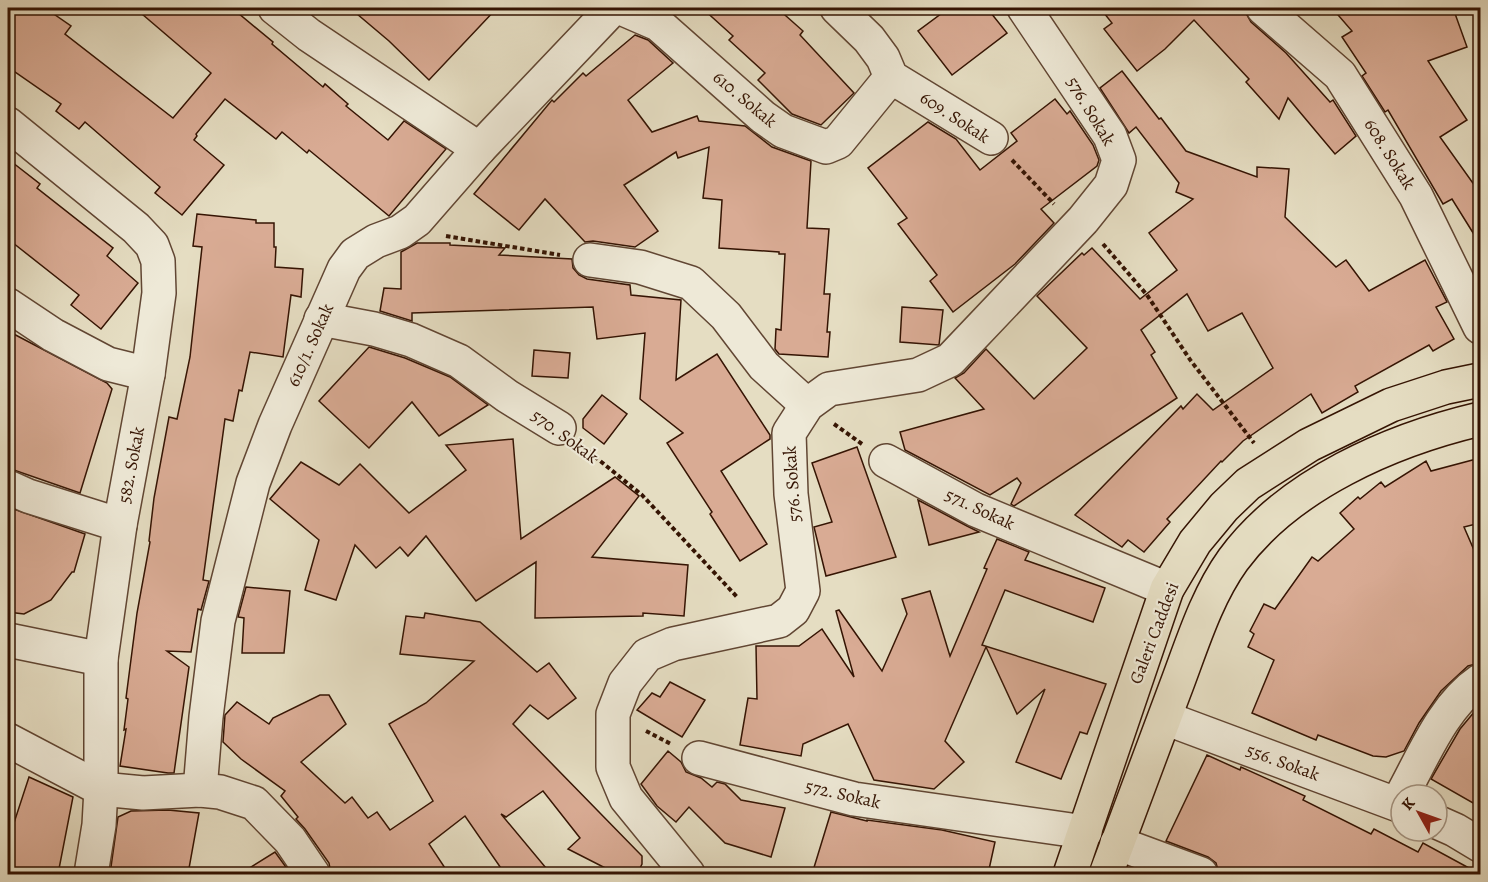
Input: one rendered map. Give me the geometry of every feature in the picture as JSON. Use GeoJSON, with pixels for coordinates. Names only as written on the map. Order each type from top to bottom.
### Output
{"type":"FeatureCollection","features":[{"type":"Feature","properties":{"kind":"main road","name":"Galeri Caddesi"},"geometry":{"type":"LineString","coordinates":[[1070,874],[1167,589],[1195,542],[1224,507],[1248,484],[1309,445],[1391,405],[1446,387],[1480,380]]}},
{"type":"Feature","properties":{"kind":"main road"},"geometry":{"type":"LineString","coordinates":[[1106,874],[1213,593],[1233,560],[1259,530],[1287,505],[1328,478],[1388,448],[1445,427],[1480,419]]}},
{"type":"Feature","properties":{"kind":"street"},"geometry":{"type":"LineString","coordinates":[[275,8],[309,35],[478,149]]}},
{"type":"Feature","properties":{"kind":"street","name":"610/1. Sokak"},"geometry":{"type":"LineString","coordinates":[[200,790],[218,621],[253,483],[275,425],[344,269],[355,254],[376,241],[400,232],[417,219],[478,149],[613,8]]}},
{"type":"Feature","properties":{"kind":"street","name":"610. Sokak"},"geometry":{"type":"LineString","coordinates":[[621,8],[658,24],[763,117],[783,131],[826,147],[838,142],[891,77]]}},
{"type":"Feature","properties":{"kind":"street"},"geometry":{"type":"LineString","coordinates":[[837,8],[869,39],[883,58],[891,77]]}},
{"type":"Feature","properties":{"kind":"street","name":"576. Sokak"},"geometry":{"type":"LineString","coordinates":[[688,874],[626,798],[613,767],[613,714],[625,683],[647,655],[673,644],[779,621],[793,609],[803,591],[791,494],[789,433],[807,405],[829,389],[918,375],[951,360],[1079,224],[1111,185],[1119,160],[1110,136],[1024,8]]}},
{"type":"Feature","properties":{"kind":"street","name":"608. Sokak"},"geometry":{"type":"LineString","coordinates":[[1263,8],[1340,75],[1416,196],[1480,327]]}},
{"type":"Feature","properties":{"kind":"street","name":"609. Sokak"},"geometry":{"type":"LineString","coordinates":[[891,77],[991,138]]}},
{"type":"Feature","properties":{"kind":"street","name":"582. Sokak"},"geometry":{"type":"LineString","coordinates":[[8,124],[136,228],[152,245],[158,261],[159,293],[148,374],[120,525],[101,659],[101,789],[99,825],[91,874]]}},
{"type":"Feature","properties":{"kind":"street"},"geometry":{"type":"LineString","coordinates":[[590,260],[640,267],[691,283],[726,315],[764,366],[807,405]]}},
{"type":"Feature","properties":{"kind":"street"},"geometry":{"type":"LineString","coordinates":[[8,305],[53,335],[108,364],[148,374]]}},
{"type":"Feature","properties":{"kind":"street","name":"570. Sokak"},"geometry":{"type":"LineString","coordinates":[[321,319],[374,329],[411,340],[459,362],[507,396],[559,428]]}},
{"type":"Feature","properties":{"kind":"street","name":"571. Sokak"},"geometry":{"type":"LineString","coordinates":[[886,461],[976,510],[1167,589]]}},
{"type":"Feature","properties":{"kind":"street"},"geometry":{"type":"LineString","coordinates":[[8,488],[120,525]]}},
{"type":"Feature","properties":{"kind":"street"},"geometry":{"type":"LineString","coordinates":[[8,640],[101,659]]}},
{"type":"Feature","properties":{"kind":"street"},"geometry":{"type":"LineString","coordinates":[[1409,783],[1443,722],[1468,689],[1480,681]]}},
{"type":"Feature","properties":{"kind":"street","name":"556. Sokak"},"geometry":{"type":"LineString","coordinates":[[1165,718],[1389,796]]}},
{"type":"Feature","properties":{"kind":"street"},"geometry":{"type":"LineString","coordinates":[[8,740],[101,789],[144,793],[200,790],[220,792],[254,803],[290,840],[313,874]]}},
{"type":"Feature","properties":{"kind":"street","name":"572. Sokak"},"geometry":{"type":"LineString","coordinates":[[699,758],[854,799],[1085,832]]}},
{"type":"Feature","properties":{"kind":"street"},"geometry":{"type":"LineString","coordinates":[[1449,827],[1480,845]]}},
{"type":"Feature","properties":{"kind":"street"},"geometry":{"type":"LineString","coordinates":[[1117,843],[1201,874]]}},
{"type":"Feature","properties":{"kind":"path","name":"609. Sokak"},"geometry":{"type":"LineString","coordinates":[[991,138],[1079,224],[1147,295],[1191,361],[1273,467]]}},
{"type":"Feature","properties":{"kind":"path"},"geometry":{"type":"LineString","coordinates":[[417,219],[441,235],[590,260]]}},
{"type":"Feature","properties":{"kind":"path"},"geometry":{"type":"LineString","coordinates":[[807,405],[886,461]]}},
{"type":"Feature","properties":{"kind":"path","name":"570. Sokak"},"geometry":{"type":"LineString","coordinates":[[559,428],[642,495],[763,626]]}},
{"type":"Feature","properties":{"kind":"path"},"geometry":{"type":"LineString","coordinates":[[613,714],[699,758]]}},
{"type":"Feature","properties":{"kind":"building"},"geometry":{"type":"Polygon","coordinates":[[[17,8],[45,8],[71,26],[65,34],[173,118],[211,73],[135,8],[232,8],[323,87],[325,84],[348,104],[346,106],[388,140],[404,121],[446,149],[389,216],[309,150],[307,153],[282,132],[276,139],[225,99],[196,134],[194,140],[224,165],[182,215],[155,193],[160,187],[85,122],[79,129],[56,111],[61,104],[8,67],[8,21],[17,8]]]}},
{"type":"Feature","properties":{"kind":"building"},"geometry":{"type":"Polygon","coordinates":[[[350,8],[497,8],[429,80],[389,41],[350,8]]]}},
{"type":"Feature","properties":{"kind":"building"},"geometry":{"type":"Polygon","coordinates":[[[702,8],[777,8],[803,31],[800,35],[854,93],[821,125],[792,114],[758,80],[765,73],[729,40],[733,36],[702,8]]]}},
{"type":"Feature","properties":{"kind":"building"},"geometry":{"type":"Polygon","coordinates":[[[949,8],[987,8],[1007,33],[952,75],[918,31],[949,8]]]}},
{"type":"Feature","properties":{"kind":"building"},"geometry":{"type":"Polygon","coordinates":[[[1100,8],[1243,8],[1251,22],[1286,53],[1330,102],[1333,100],[1356,136],[1335,154],[1288,98],[1279,119],[1246,82],[1249,79],[1194,20],[1165,49],[1137,71],[1104,29],[1112,23],[1100,8]]]}},
{"type":"Feature","properties":{"kind":"building"},"geometry":{"type":"Polygon","coordinates":[[[1332,8],[1453,8],[1467,47],[1428,61],[1467,120],[1440,137],[1480,193],[1480,244],[1452,199],[1443,204],[1388,110],[1385,112],[1362,76],[1366,73],[1342,37],[1352,31],[1332,8]]]}},
{"type":"Feature","properties":{"kind":"building"},"geometry":{"type":"Polygon","coordinates":[[[635,35],[648,40],[673,63],[628,100],[652,132],[697,116],[699,121],[745,126],[772,147],[811,161],[807,228],[829,229],[824,294],[830,294],[828,357],[779,354],[775,349],[776,329],[781,330],[785,254],[719,248],[722,200],[703,198],[709,147],[678,158],[676,152],[624,185],[658,231],[635,247],[585,242],[545,199],[519,230],[474,194],[552,100],[554,102],[583,73],[586,76],[635,35]]]}},
{"type":"Feature","properties":{"kind":"building"},"geometry":{"type":"Polygon","coordinates":[[[1122,71],[1186,151],[1257,177],[1257,167],[1289,169],[1285,217],[1336,267],[1346,260],[1369,291],[1425,260],[1447,302],[1436,307],[1454,339],[1433,351],[1429,345],[1355,386],[1358,392],[1322,413],[1311,394],[1243,441],[1221,461],[1167,519],[1170,522],[1144,552],[1128,540],[1122,547],[1075,515],[1181,406],[1183,409],[1197,394],[1213,410],[1273,368],[1242,313],[1208,331],[1187,294],[1141,330],[1155,352],[1151,355],[1177,398],[1014,506],[1011,504],[1021,483],[1017,478],[990,495],[905,450],[900,432],[984,409],[955,378],[964,373],[986,349],[1034,399],[1087,348],[1037,296],[1082,253],[1084,255],[1092,248],[1140,299],[1177,270],[1149,233],[1193,199],[1176,192],[1179,183],[1136,127],[1129,133],[1100,88],[1122,71]]]}},
{"type":"Feature","properties":{"kind":"building"},"geometry":{"type":"Polygon","coordinates":[[[1055,99],[1067,114],[1070,111],[1093,145],[1099,160],[1097,166],[1041,209],[1054,223],[1015,264],[953,312],[930,281],[937,275],[898,224],[907,218],[868,168],[928,122],[956,139],[980,170],[1017,141],[1011,133],[1055,99]]]}},
{"type":"Feature","properties":{"kind":"building"},"geometry":{"type":"Polygon","coordinates":[[[8,159],[40,184],[37,188],[113,248],[107,256],[138,283],[101,329],[71,305],[79,295],[8,239],[8,159]]]}},
{"type":"Feature","properties":{"kind":"building"},"geometry":{"type":"Polygon","coordinates":[[[197,214],[256,220],[256,223],[274,223],[275,267],[303,269],[301,297],[291,295],[283,357],[250,352],[233,421],[225,419],[203,580],[209,581],[201,610],[198,609],[191,652],[167,651],[189,667],[174,773],[168,773],[120,766],[126,729],[124,730],[128,699],[126,698],[137,613],[150,542],[154,498],[169,417],[177,419],[190,357],[202,247],[193,246],[197,214]]]}},
{"type":"Feature","properties":{"kind":"building"},"geometry":{"type":"Polygon","coordinates":[[[417,243],[450,243],[450,245],[505,248],[499,255],[572,259],[573,268],[587,279],[630,285],[631,295],[681,300],[676,380],[717,354],[770,435],[770,439],[721,471],[767,544],[740,561],[710,514],[712,512],[667,443],[683,433],[640,399],[645,333],[597,339],[593,307],[412,313],[412,321],[380,311],[384,288],[401,289],[401,252],[417,243]]]}},
{"type":"Feature","properties":{"kind":"building"},"geometry":{"type":"Polygon","coordinates":[[[902,307],[943,310],[939,345],[900,342],[902,307]]]}},
{"type":"Feature","properties":{"kind":"building"},"geometry":{"type":"Polygon","coordinates":[[[8,331],[107,383],[112,389],[80,493],[8,468],[8,331]]]}},
{"type":"Feature","properties":{"kind":"building"},"geometry":{"type":"Polygon","coordinates":[[[369,347],[405,358],[450,377],[488,405],[439,436],[412,402],[369,448],[319,401],[369,347]]]}},
{"type":"Feature","properties":{"kind":"building"},"geometry":{"type":"Polygon","coordinates":[[[534,350],[570,353],[568,378],[532,376],[534,350]]]}},
{"type":"Feature","properties":{"kind":"building"},"geometry":{"type":"Polygon","coordinates":[[[602,395],[627,414],[604,444],[583,428],[583,419],[602,395]]]}},
{"type":"Feature","properties":{"kind":"building"},"geometry":{"type":"Polygon","coordinates":[[[513,439],[521,539],[615,477],[639,496],[592,557],[688,565],[684,616],[643,613],[643,616],[535,618],[536,562],[476,601],[426,536],[408,556],[400,547],[376,568],[355,545],[336,600],[305,590],[319,540],[270,499],[301,462],[339,485],[360,464],[409,513],[466,470],[446,445],[513,439]]]}},
{"type":"Feature","properties":{"kind":"building"},"geometry":{"type":"Polygon","coordinates":[[[857,447],[896,557],[826,576],[814,527],[832,522],[812,463],[857,447]]]}},
{"type":"Feature","properties":{"kind":"building"},"geometry":{"type":"Polygon","coordinates":[[[1480,458],[1480,523],[1464,527],[1480,564],[1480,663],[1468,666],[1441,691],[1419,723],[1404,751],[1386,757],[1373,756],[1318,735],[1316,740],[1252,713],[1274,660],[1248,647],[1254,634],[1250,631],[1264,604],[1275,609],[1312,557],[1318,561],[1354,529],[1340,513],[1358,497],[1360,499],[1381,482],[1385,487],[1426,461],[1431,471],[1480,458]]]}},
{"type":"Feature","properties":{"kind":"building"},"geometry":{"type":"Polygon","coordinates":[[[918,500],[967,526],[979,532],[929,545],[918,500]]]}},
{"type":"Feature","properties":{"kind":"building"},"geometry":{"type":"Polygon","coordinates":[[[8,507],[85,534],[74,572],[51,600],[24,614],[8,612],[8,507]]]}},
{"type":"Feature","properties":{"kind":"building"},"geometry":{"type":"Polygon","coordinates":[[[997,539],[1029,552],[1025,560],[1105,588],[1093,622],[1005,590],[982,645],[1106,684],[1087,734],[1080,732],[1061,779],[1016,762],[1045,689],[1017,714],[986,647],[945,741],[964,762],[934,789],[874,780],[848,724],[803,744],[801,756],[740,745],[748,698],[757,699],[756,646],[799,646],[822,629],[854,677],[836,611],[839,610],[882,671],[907,614],[902,599],[930,591],[950,656],[987,569],[984,568],[997,539]]]}},
{"type":"Feature","properties":{"kind":"building"},"geometry":{"type":"Polygon","coordinates":[[[246,587],[290,591],[284,653],[242,653],[244,618],[238,617],[246,587]]]}},
{"type":"Feature","properties":{"kind":"building"},"geometry":{"type":"Polygon","coordinates":[[[425,613],[480,622],[537,672],[549,663],[576,698],[548,719],[530,705],[513,724],[642,856],[642,864],[637,874],[617,874],[568,849],[580,838],[543,791],[506,817],[501,814],[551,874],[505,874],[465,816],[429,844],[449,874],[331,874],[329,863],[281,796],[285,791],[241,759],[223,742],[225,715],[237,702],[269,724],[273,718],[320,695],[329,695],[346,724],[301,762],[345,803],[352,797],[368,818],[377,812],[390,830],[433,801],[389,724],[426,703],[474,661],[400,654],[406,616],[424,618],[425,613]]]}},
{"type":"Feature","properties":{"kind":"building"},"geometry":{"type":"Polygon","coordinates":[[[670,682],[705,700],[682,737],[637,710],[652,693],[660,697],[670,682]]]}},
{"type":"Feature","properties":{"kind":"building"},"geometry":{"type":"Polygon","coordinates":[[[1480,705],[1480,807],[1449,789],[1449,783],[1438,783],[1431,779],[1460,729],[1480,705]]]}},
{"type":"Feature","properties":{"kind":"building"},"geometry":{"type":"Polygon","coordinates":[[[668,751],[681,762],[686,772],[701,778],[712,787],[717,782],[725,784],[741,800],[785,808],[771,857],[725,843],[689,807],[676,822],[657,806],[641,784],[668,751]]]}},
{"type":"Feature","properties":{"kind":"building"},"geometry":{"type":"Polygon","coordinates":[[[1207,755],[1240,770],[1241,767],[1305,796],[1303,800],[1371,834],[1374,829],[1389,837],[1389,843],[1401,843],[1418,852],[1423,843],[1480,874],[1219,874],[1216,863],[1208,857],[1166,841],[1207,755]]]}},
{"type":"Feature","properties":{"kind":"building"},"geometry":{"type":"Polygon","coordinates":[[[29,777],[73,797],[58,874],[8,874],[8,841],[29,777]]]}},
{"type":"Feature","properties":{"kind":"building"},"geometry":{"type":"Polygon","coordinates":[[[168,810],[199,813],[188,874],[110,874],[118,817],[131,811],[168,810]]]}},
{"type":"Feature","properties":{"kind":"building"},"geometry":{"type":"Polygon","coordinates":[[[831,812],[867,821],[942,830],[995,842],[988,874],[812,874],[831,812]]]}},
{"type":"Feature","properties":{"kind":"building"},"geometry":{"type":"Polygon","coordinates":[[[275,852],[291,874],[240,874],[275,852]]]}}]}
